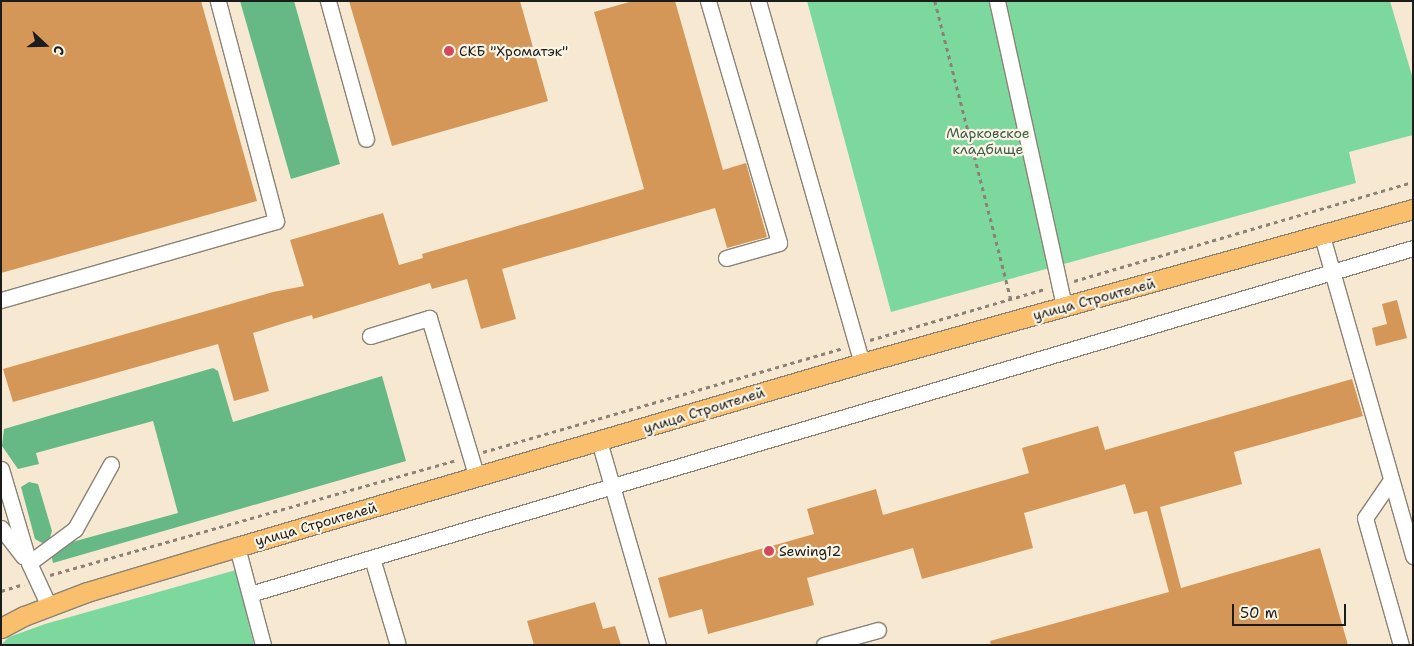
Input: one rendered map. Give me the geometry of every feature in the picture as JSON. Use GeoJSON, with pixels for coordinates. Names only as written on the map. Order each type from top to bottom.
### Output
{"type":"FeatureCollection","features":[{"type":"Feature","properties":{"kind":"main road","name":"улица Строителей"},"geometry":{"type":"LineString","coordinates":[[1,628],[49,606],[238,547],[862,363],[1322,236],[1413,209]]}},
{"type":"Feature","properties":{"kind":"street"},"geometry":{"type":"LineString","coordinates":[[1,300],[276,221],[218,1]]}},
{"type":"Feature","properties":{"kind":"street"},"geometry":{"type":"LineString","coordinates":[[328,1],[366,138]]}},
{"type":"Feature","properties":{"kind":"street"},"geometry":{"type":"LineString","coordinates":[[708,1],[780,243],[726,258]]}},
{"type":"Feature","properties":{"kind":"street"},"geometry":{"type":"LineString","coordinates":[[758,1],[862,363]]}},
{"type":"Feature","properties":{"kind":"street"},"geometry":{"type":"LineString","coordinates":[[997,1],[1064,307]]}},
{"type":"Feature","properties":{"kind":"street"},"geometry":{"type":"LineString","coordinates":[[1322,236],[1413,556]]}},
{"type":"Feature","properties":{"kind":"street"},"geometry":{"type":"LineString","coordinates":[[250,594],[1413,248]]}},
{"type":"Feature","properties":{"kind":"street"},"geometry":{"type":"LineString","coordinates":[[370,336],[429,318],[477,478]]}},
{"type":"Feature","properties":{"kind":"street"},"geometry":{"type":"LineString","coordinates":[[599,442],[658,645]]}},
{"type":"Feature","properties":{"kind":"street"},"geometry":{"type":"LineString","coordinates":[[29,563],[75,529],[111,464]]}},
{"type":"Feature","properties":{"kind":"street"},"geometry":{"type":"LineString","coordinates":[[1,469],[29,563],[49,606]]}},
{"type":"Feature","properties":{"kind":"street"},"geometry":{"type":"LineString","coordinates":[[1391,480],[1364,518],[1400,645]]}},
{"type":"Feature","properties":{"kind":"street"},"geometry":{"type":"LineString","coordinates":[[1,528],[29,563]]}},
{"type":"Feature","properties":{"kind":"street"},"geometry":{"type":"LineString","coordinates":[[238,547],[263,645]]}},
{"type":"Feature","properties":{"kind":"street"},"geometry":{"type":"LineString","coordinates":[[372,558],[397,642]]}},
{"type":"Feature","properties":{"kind":"street"},"geometry":{"type":"LineString","coordinates":[[824,645],[878,630]]}},
{"type":"Feature","properties":{"kind":"path"},"geometry":{"type":"LineString","coordinates":[[935,1],[1011,299]]}},
{"type":"Feature","properties":{"kind":"path"},"geometry":{"type":"LineString","coordinates":[[1,591],[1413,182]]}},
{"type":"Feature","properties":{"kind":"green space"},"geometry":{"type":"Polygon","coordinates":[[[240,1],[294,1],[340,164],[291,179],[240,1]]]}},
{"type":"Feature","properties":{"kind":"green space","name":"Марковское кладбище"},"geometry":{"type":"Polygon","coordinates":[[[807,1],[1390,1],[1413,79],[1413,135],[1349,152],[1356,183],[891,312],[807,1]]]}},
{"type":"Feature","properties":{"kind":"green space"},"geometry":{"type":"Polygon","coordinates":[[[213,368],[218,371],[233,422],[382,376],[406,461],[53,563],[51,554],[61,545],[178,513],[153,421],[36,453],[39,464],[18,469],[2,446],[4,429],[213,368]]]}},
{"type":"Feature","properties":{"kind":"green space"},"geometry":{"type":"Polygon","coordinates":[[[29,482],[38,484],[52,531],[49,541],[42,543],[35,539],[21,487],[29,482]]]}},
{"type":"Feature","properties":{"kind":"green space"},"geometry":{"type":"Polygon","coordinates":[[[236,570],[254,645],[1,645],[9,637],[45,624],[236,570]]]}},
{"type":"Feature","properties":{"kind":"building"},"geometry":{"type":"Polygon","coordinates":[[[1,1],[201,1],[257,201],[1,273],[1,1]]]}},
{"type":"Feature","properties":{"kind":"building","name":"СКБ \"Хроматэк\""},"geometry":{"type":"Polygon","coordinates":[[[349,1],[520,1],[548,101],[392,146],[349,1]]]}},
{"type":"Feature","properties":{"kind":"building"},"geometry":{"type":"Polygon","coordinates":[[[633,1],[675,1],[723,170],[746,163],[767,237],[727,248],[715,208],[502,269],[516,319],[481,329],[467,279],[432,289],[430,283],[313,319],[312,315],[288,322],[253,333],[269,391],[234,401],[218,344],[13,402],[3,369],[273,292],[304,286],[290,240],[383,213],[399,265],[423,258],[422,254],[644,189],[594,12],[633,1]]]}},
{"type":"Feature","properties":{"kind":"building"},"geometry":{"type":"Polygon","coordinates":[[[1397,300],[1407,338],[1376,346],[1372,328],[1387,324],[1382,304],[1397,300]]]}},
{"type":"Feature","properties":{"kind":"building"},"geometry":{"type":"Polygon","coordinates":[[[1352,379],[1363,416],[1234,452],[1242,484],[1160,507],[1181,588],[1320,548],[1348,645],[991,645],[990,641],[1169,592],[1147,511],[1134,514],[1125,484],[1024,513],[1033,548],[922,579],[913,548],[807,578],[814,605],[708,634],[702,609],[669,618],[658,578],[814,534],[807,509],[876,489],[883,515],[1029,473],[1022,448],[1098,426],[1105,450],[1352,379]]]}},
{"type":"Feature","properties":{"kind":"building"},"geometry":{"type":"Polygon","coordinates":[[[595,602],[603,629],[615,626],[621,645],[534,645],[527,621],[595,602]]]}},
{"type":"Feature","properties":{"kind":"place","name":"СКБ \"Хроматэк\""},"geometry":{"type":"Point","coordinates":[449,51]}},
{"type":"Feature","properties":{"kind":"place","name":"Sewing12"},"geometry":{"type":"Point","coordinates":[769,551]}}]}
